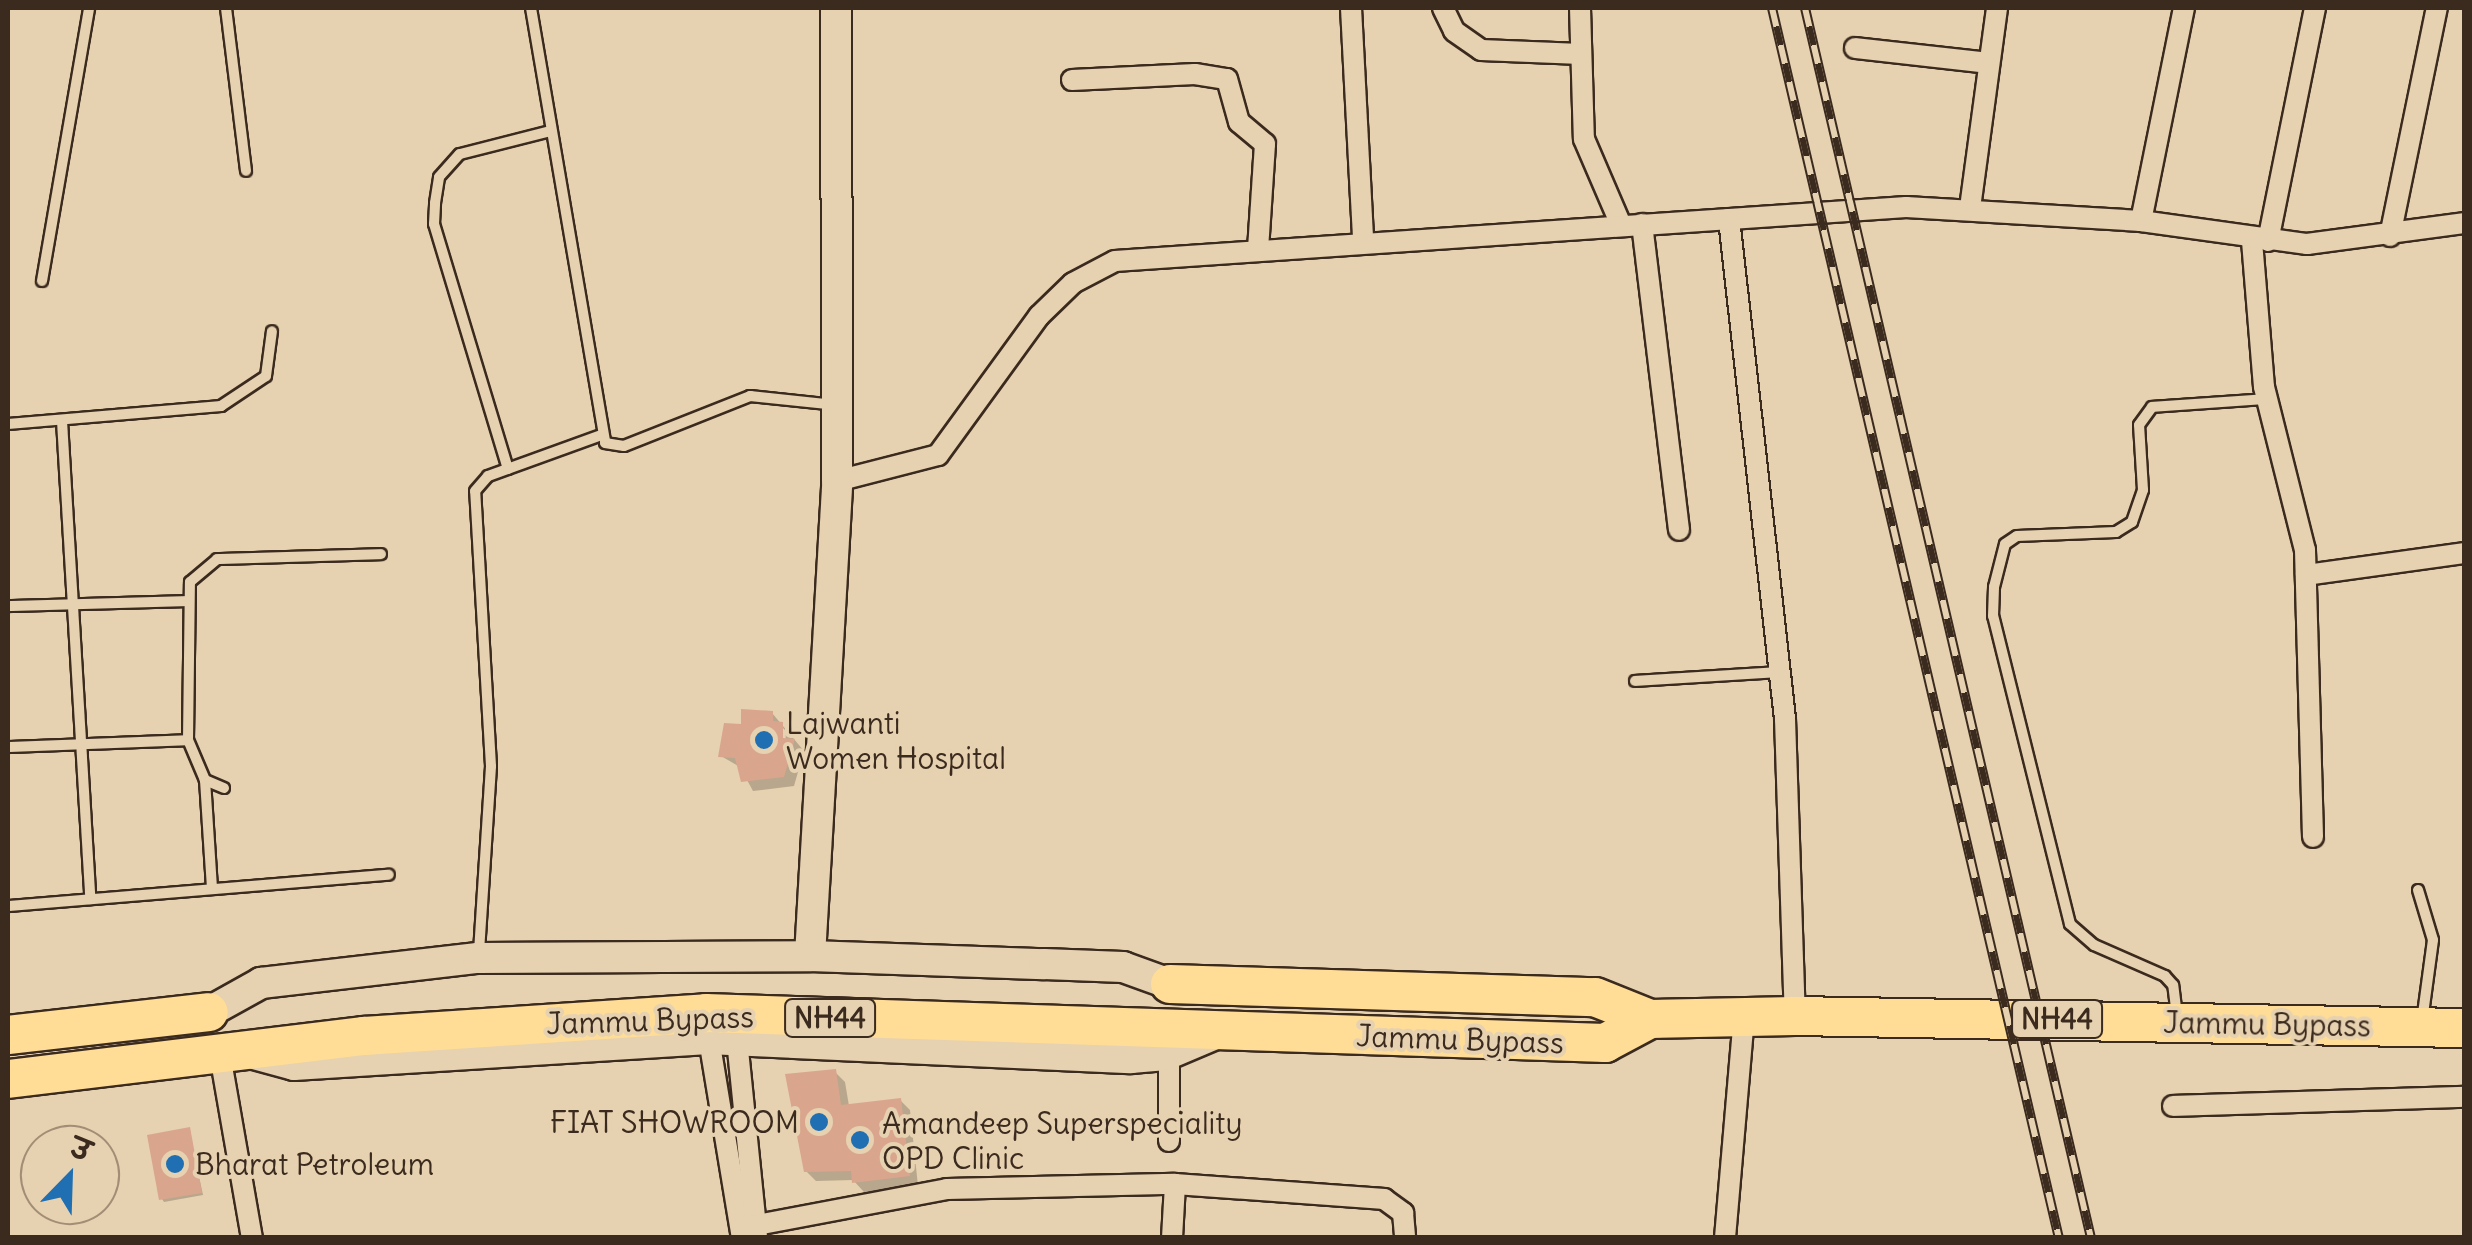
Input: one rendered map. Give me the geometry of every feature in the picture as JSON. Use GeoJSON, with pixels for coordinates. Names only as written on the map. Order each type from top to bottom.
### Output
{"type":"FeatureCollection","features":[{"type":"Feature","properties":{"kind":"highway","name":"Jammu Bypass"},"geometry":{"type":"LineString","coordinates":[[1170,984],[1594,997],[1650,1019],[1795,1016],[2464,1028]]}},
{"type":"Feature","properties":{"kind":"highway"},"geometry":{"type":"LineString","coordinates":[[8,1035],[210,1012]]}},
{"type":"Feature","properties":{"kind":"highway","name":"Jammu Bypass"},"geometry":{"type":"LineString","coordinates":[[8,1079],[470,1027],[1221,1031],[1606,1043],[1650,1019]]}},
{"type":"Feature","properties":{"kind":"street"},"geometry":{"type":"LineString","coordinates":[[810,956],[837,481],[836,8]]}},
{"type":"Feature","properties":{"kind":"street"},"geometry":{"type":"LineString","coordinates":[[1351,8],[1363,240]]}},
{"type":"Feature","properties":{"kind":"street"},"geometry":{"type":"LineString","coordinates":[[1442,8],[1454,30],[1481,50],[1581,54]]}},
{"type":"Feature","properties":{"kind":"street"},"geometry":{"type":"LineString","coordinates":[[1580,8],[1584,138],[1631,224],[1679,530]]}},
{"type":"Feature","properties":{"kind":"street"},"geometry":{"type":"LineString","coordinates":[[1970,208],[1997,8]]}},
{"type":"Feature","properties":{"kind":"street"},"geometry":{"type":"LineString","coordinates":[[2141,221],[2184,8]]}},
{"type":"Feature","properties":{"kind":"street"},"geometry":{"type":"LineString","coordinates":[[2313,837],[2302,530],[2267,399],[2260,241],[2315,8]]}},
{"type":"Feature","properties":{"kind":"street"},"geometry":{"type":"LineString","coordinates":[[2390,236],[2437,8]]}},
{"type":"Feature","properties":{"kind":"street"},"geometry":{"type":"LineString","coordinates":[[1855,48],[1988,63]]}},
{"type":"Feature","properties":{"kind":"street"},"geometry":{"type":"LineString","coordinates":[[1072,80],[1195,74],[1233,84],[1239,122],[1265,144],[1258,249]]}},
{"type":"Feature","properties":{"kind":"street"},"geometry":{"type":"LineString","coordinates":[[837,481],[938,455],[1039,316],[1090,270],[1115,261],[1363,240],[1970,208],[2141,221],[2260,241],[2390,236],[2464,223]]}},
{"type":"Feature","properties":{"kind":"street"},"geometry":{"type":"LineString","coordinates":[[1728,219],[1780,672],[1795,1016]]}},
{"type":"Feature","properties":{"kind":"street"},"geometry":{"type":"LineString","coordinates":[[2306,575],[2464,553]]}},
{"type":"Feature","properties":{"kind":"street"},"geometry":{"type":"LineString","coordinates":[[210,1012],[260,982],[478,958],[810,956],[1123,968],[1170,984]]}},
{"type":"Feature","properties":{"kind":"street"},"geometry":{"type":"LineString","coordinates":[[1726,1238],[1744,1016]]}},
{"type":"Feature","properties":{"kind":"street"},"geometry":{"type":"LineString","coordinates":[[1221,1031],[1169,1054],[1131,1058],[717,1031],[749,1232],[946,1190],[1175,1184],[1384,1199],[1403,1213],[1405,1238]]}},
{"type":"Feature","properties":{"kind":"street"},"geometry":{"type":"LineString","coordinates":[[233,1053],[252,1238]]}},
{"type":"Feature","properties":{"kind":"street"},"geometry":{"type":"LineString","coordinates":[[1169,1054],[1169,1140]]}},
{"type":"Feature","properties":{"kind":"street"},"geometry":{"type":"LineString","coordinates":[[2172,1106],[2464,1097]]}},
{"type":"Feature","properties":{"kind":"street"},"geometry":{"type":"LineString","coordinates":[[1172,1238],[1175,1184]]}},
{"type":"Feature","properties":{"kind":"lane"},"geometry":{"type":"LineString","coordinates":[[42,281],[90,8]]}},
{"type":"Feature","properties":{"kind":"lane"},"geometry":{"type":"LineString","coordinates":[[226,8],[246,171]]}},
{"type":"Feature","properties":{"kind":"lane"},"geometry":{"type":"LineString","coordinates":[[531,8],[601,435],[613,447],[624,446],[750,396],[838,405]]}},
{"type":"Feature","properties":{"kind":"lane"},"geometry":{"type":"LineString","coordinates":[[508,469],[434,224],[435,203],[439,177],[460,154],[551,131]]}},
{"type":"Feature","properties":{"kind":"lane"},"geometry":{"type":"LineString","coordinates":[[8,424],[221,406],[246,395],[266,376],[272,330]]}},
{"type":"Feature","properties":{"kind":"lane"},"geometry":{"type":"LineString","coordinates":[[2178,1022],[2173,985],[2164,976],[2094,946],[2070,924],[2005,668],[1994,587],[2006,544],[2016,536],[2116,532],[2132,522],[2143,490],[2140,425],[2152,407],[2267,399]]}},
{"type":"Feature","properties":{"kind":"lane"},"geometry":{"type":"LineString","coordinates":[[62,420],[90,899]]}},
{"type":"Feature","properties":{"kind":"lane"},"geometry":{"type":"LineString","coordinates":[[478,958],[490,850],[491,766],[472,506],[480,482],[601,435]]}},
{"type":"Feature","properties":{"kind":"lane"},"geometry":{"type":"LineString","coordinates":[[212,889],[205,780],[188,740],[185,600],[200,568],[218,560],[380,554]]}},
{"type":"Feature","properties":{"kind":"lane"},"geometry":{"type":"LineString","coordinates":[[8,606],[185,600]]}},
{"type":"Feature","properties":{"kind":"lane"},"geometry":{"type":"LineString","coordinates":[[1635,680],[1780,672]]}},
{"type":"Feature","properties":{"kind":"lane"},"geometry":{"type":"LineString","coordinates":[[8,748],[188,740]]}},
{"type":"Feature","properties":{"kind":"lane"},"geometry":{"type":"LineString","coordinates":[[205,780],[224,788]]}},
{"type":"Feature","properties":{"kind":"lane"},"geometry":{"type":"LineString","coordinates":[[8,906],[389,875]]}},
{"type":"Feature","properties":{"kind":"lane"},"geometry":{"type":"LineString","coordinates":[[2418,890],[2433,940],[2422,1027]]}},
{"type":"Feature","properties":{"kind":"building"},"geometry":{"type":"Polygon","coordinates":[[[741,709],[773,711],[773,721],[783,722],[783,738],[795,739],[784,777],[741,782],[735,758],[718,757],[724,723],[741,724],[741,709]]]}},
{"type":"Feature","properties":{"kind":"building"},"geometry":{"type":"Polygon","coordinates":[[[836,1069],[841,1105],[901,1098],[910,1176],[852,1183],[851,1171],[804,1172],[785,1074],[836,1069]]]}},
{"type":"Feature","properties":{"kind":"building","name":"Bharat Petroleum"},"geometry":{"type":"Polygon","coordinates":[[[190,1127],[202,1193],[159,1200],[147,1135],[190,1127]]]}},
{"type":"Feature","properties":{"kind":"railway"},"geometry":{"type":"LineString","coordinates":[[1772,8],[2059,1238]]}},
{"type":"Feature","properties":{"kind":"railway"},"geometry":{"type":"LineString","coordinates":[[1805,8],[2091,1238]]}},
{"type":"Feature","properties":{"kind":"place","name":"Lajwanti Women Hospital"},"geometry":{"type":"Point","coordinates":[764,740]}},
{"type":"Feature","properties":{"kind":"place","name":"FIAT SHOWROOM"},"geometry":{"type":"Point","coordinates":[819,1122]}},
{"type":"Feature","properties":{"kind":"place","name":"Amandeep Superspeciality OPD Clinic"},"geometry":{"type":"Point","coordinates":[860,1140]}},
{"type":"Feature","properties":{"kind":"place","name":"Bharat Petroleum"},"geometry":{"type":"Point","coordinates":[175,1164]}}]}
